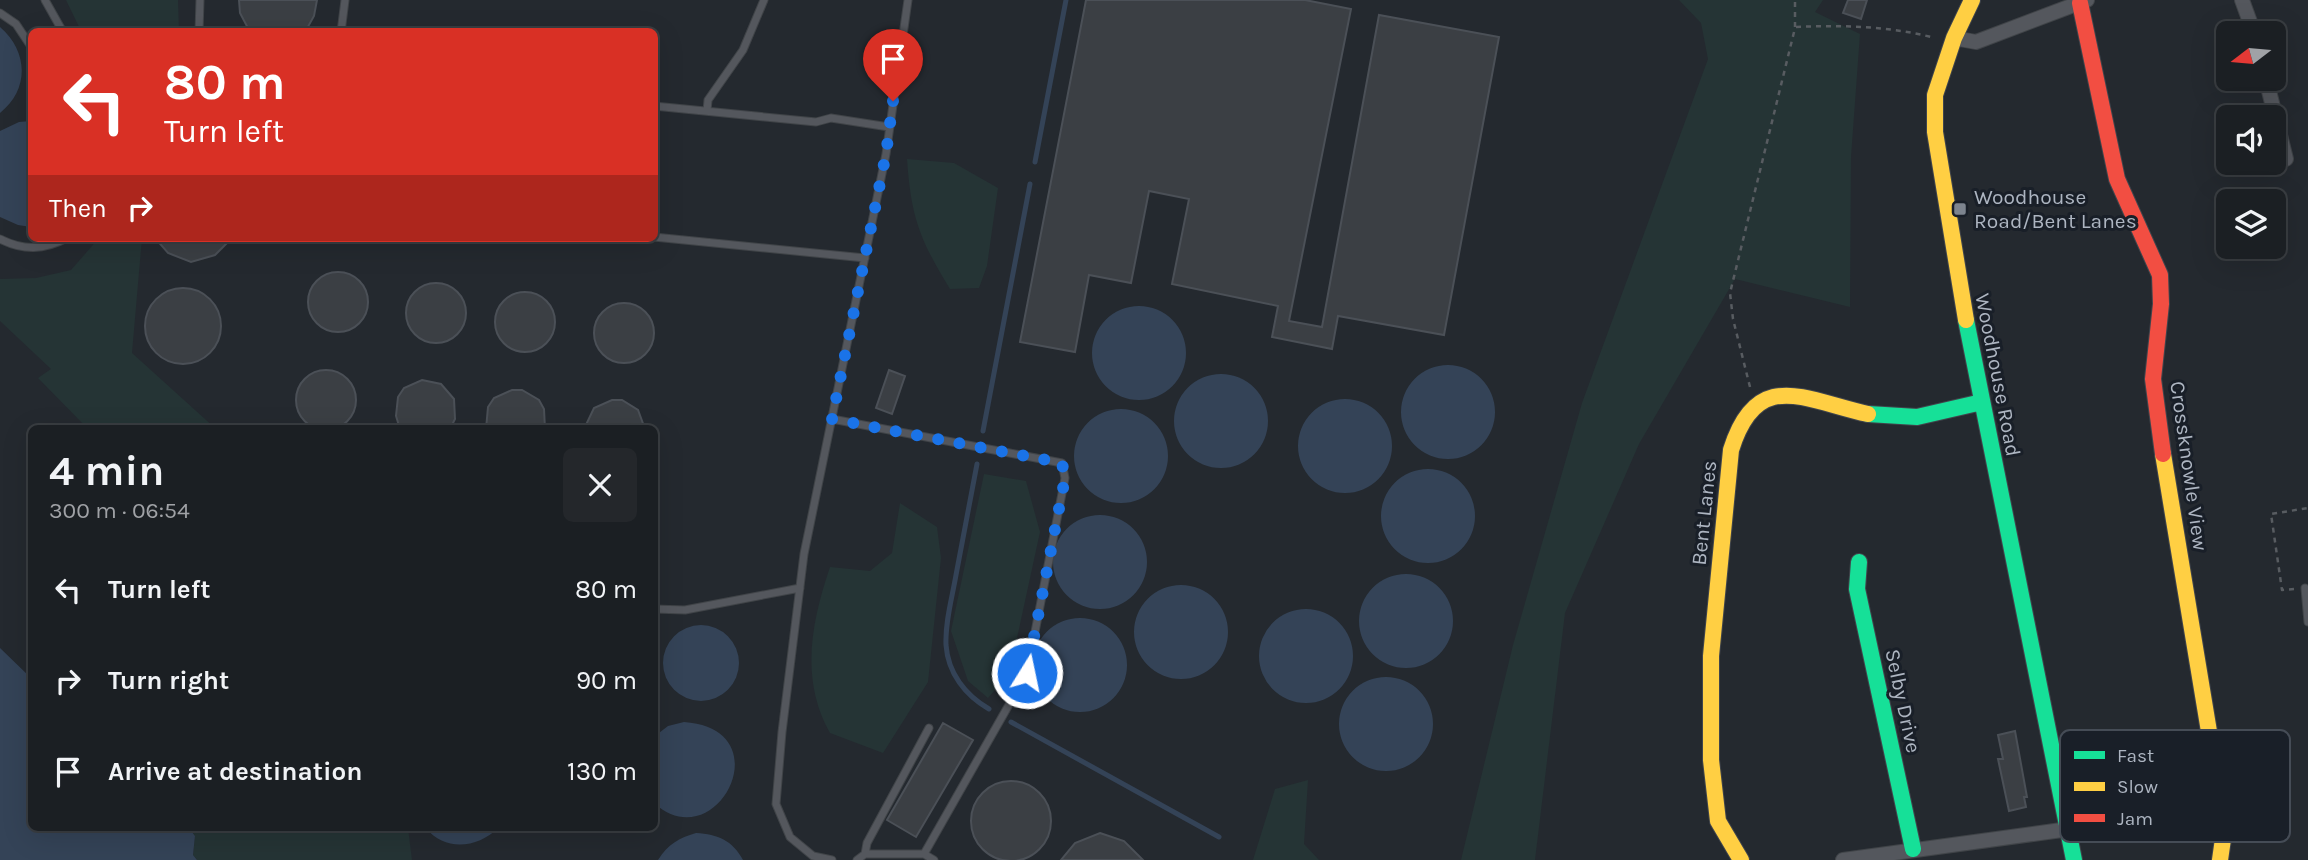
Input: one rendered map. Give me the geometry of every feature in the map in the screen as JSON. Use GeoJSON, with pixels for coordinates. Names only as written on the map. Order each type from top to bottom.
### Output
{"type":"FeatureCollection","features":[{"type":"Feature","properties":{"kind":"street","name":"Woodhouse Road"},"geometry":{"type":"LineString","coordinates":[[1972,0],[1953,40],[1935,95],[1933,113],[1960,288],[2060,786]]}},
{"type":"Feature","properties":{"kind":"street"},"geometry":{"type":"LineString","coordinates":[[2242,0],[2249,21]]}},
{"type":"Feature","properties":{"kind":"street"},"geometry":{"type":"LineString","coordinates":[[1953,40],[1976,42],[2084,2]]}},
{"type":"Feature","properties":{"kind":"street","name":"Crossknowle View"},"geometry":{"type":"LineString","coordinates":[[2084,2],[2117,179],[2160,275],[2161,304],[2154,379],[2155,409],[2209,730]]}},
{"type":"Feature","properties":{"kind":"street"},"geometry":{"type":"LineString","coordinates":[[1755,403],[1788,395],[1807,396],[1875,416],[1899,418],[1947,413],[1982,402]]}},
{"type":"Feature","properties":{"kind":"street","name":"Bent Lanes"},"geometry":{"type":"LineString","coordinates":[[1741,860],[1725,837],[1714,799],[1710,699],[1731,450],[1735,430],[1742,415],[1755,403]]}},
{"type":"Feature","properties":{"kind":"street","name":"Selby Drive"},"geometry":{"type":"LineString","coordinates":[[1859,562],[1857,589],[1913,849]]}},
{"type":"Feature","properties":{"kind":"street"},"geometry":{"type":"LineString","coordinates":[[1843,860],[2060,831]]}},
{"type":"Feature","properties":{"kind":"street","name":"Woodhouse Road"},"geometry":{"type":"LineString","coordinates":[[2071,842],[2074,860]]}},
{"type":"Feature","properties":{"kind":"street","name":"Crossknowle View"},"geometry":{"type":"LineString","coordinates":[[2220,860],[2223,842]]}},
{"type":"Feature","properties":{"kind":"lane"},"geometry":{"type":"LineString","coordinates":[[45,0],[61,28]]}},
{"type":"Feature","properties":{"kind":"lane"},"geometry":{"type":"LineString","coordinates":[[199,28],[200,0]]}},
{"type":"Feature","properties":{"kind":"lane"},"geometry":{"type":"LineString","coordinates":[[342,28],[345,0]]}},
{"type":"Feature","properties":{"kind":"lane"},"geometry":{"type":"LineString","coordinates":[[707,111],[708,100],[743,50],[764,0]]}},
{"type":"Feature","properties":{"kind":"lane"},"geometry":{"type":"LineString","coordinates":[[832,860],[813,856],[790,837],[776,804],[788,667],[800,588],[889,127],[908,0]]}},
{"type":"Feature","properties":{"kind":"lane"},"geometry":{"type":"LineString","coordinates":[[0,13],[16,24],[28,42]]}},
{"type":"Feature","properties":{"kind":"lane"},"geometry":{"type":"LineString","coordinates":[[658,106],[816,122],[831,118],[889,127]]}},
{"type":"Feature","properties":{"kind":"lane"},"geometry":{"type":"LineString","coordinates":[[658,237],[865,258]]}},
{"type":"Feature","properties":{"kind":"lane"},"geometry":{"type":"LineString","coordinates":[[0,239],[30,248],[49,247],[59,242]]}},
{"type":"Feature","properties":{"kind":"lane"},"geometry":{"type":"LineString","coordinates":[[832,419],[1062,463],[1065,478],[1027,673],[924,854]]}},
{"type":"Feature","properties":{"kind":"lane"},"geometry":{"type":"LineString","coordinates":[[2305,587],[2308,622]]}},
{"type":"Feature","properties":{"kind":"lane"},"geometry":{"type":"LineString","coordinates":[[658,609],[685,610],[800,588]]}},
{"type":"Feature","properties":{"kind":"lane"},"geometry":{"type":"LineString","coordinates":[[865,855],[867,843],[929,728]]}},
{"type":"Feature","properties":{"kind":"lane"},"geometry":{"type":"LineString","coordinates":[[857,860],[865,855],[924,854],[934,860]]}},
{"type":"Feature","properties":{"kind":"path"},"geometry":{"type":"LineString","coordinates":[[1755,403],[1738,343],[1730,293],[1795,27],[1795,0]]}},
{"type":"Feature","properties":{"kind":"path"},"geometry":{"type":"LineString","coordinates":[[1795,27],[1838,25],[1893,29],[1953,40]]}},
{"type":"Feature","properties":{"kind":"path"},"geometry":{"type":"LineString","coordinates":[[2305,587],[2282,590],[2271,514],[2308,508]]}},
{"type":"Feature","properties":{"kind":"shaded area"},"geometry":{"type":"Polygon","coordinates":[[[66,0],[178,0],[179,28],[80,28],[66,0]]]}},
{"type":"Feature","properties":{"kind":"shaded area"},"geometry":{"type":"Polygon","coordinates":[[[1679,0],[1823,0],[1815,12],[1860,34],[1851,157],[1850,307],[1735,279],[1639,444],[1565,613],[1535,860],[1461,860],[1513,645],[1582,403],[1708,59],[1701,23],[1679,0]]]}},
{"type":"Feature","properties":{"kind":"shaded area"},"geometry":{"type":"Polygon","coordinates":[[[907,159],[954,163],[998,188],[987,266],[979,288],[950,289],[940,272],[924,242],[914,213],[907,159]]]}},
{"type":"Feature","properties":{"kind":"shaded area"},"geometry":{"type":"Polygon","coordinates":[[[96,242],[142,242],[132,353],[212,425],[84,425],[38,378],[51,369],[0,321],[0,279],[36,278],[71,270],[96,242]]]}},
{"type":"Feature","properties":{"kind":"shaded area"},"geometry":{"type":"Polygon","coordinates":[[[984,474],[1026,481],[1040,532],[1014,652],[1001,683],[988,698],[968,681],[951,631],[984,474]]]}},
{"type":"Feature","properties":{"kind":"shaded area"},"geometry":{"type":"Polygon","coordinates":[[[900,503],[937,527],[941,558],[928,682],[883,753],[830,733],[815,693],[812,651],[818,609],[830,567],[870,571],[892,553],[900,503]]]}},
{"type":"Feature","properties":{"kind":"shaded area"},"geometry":{"type":"Polygon","coordinates":[[[1308,780],[1304,844],[1319,860],[1253,860],[1275,789],[1308,780]]]}},
{"type":"Feature","properties":{"kind":"shaded area"},"geometry":{"type":"Polygon","coordinates":[[[191,831],[408,831],[412,860],[197,860],[193,855],[195,836],[191,831]]]}},
{"type":"Feature","properties":{"kind":"water"},"geometry":{"type":"Polygon","coordinates":[[[0,27],[16,47],[22,70],[17,93],[0,113],[0,27]]]}},
{"type":"Feature","properties":{"kind":"water"},"geometry":{"type":"Polygon","coordinates":[[[28,121],[28,227],[0,217],[0,131],[19,122],[28,121]]]}},
{"type":"Feature","properties":{"kind":"water"},"geometry":{"type":"Polygon","coordinates":[[[1139,306],[1157,309],[1172,320],[1183,335],[1186,353],[1183,371],[1172,386],[1157,397],[1139,400],[1121,397],[1106,386],[1095,371],[1092,353],[1095,335],[1106,320],[1121,309],[1139,306]]]}},
{"type":"Feature","properties":{"kind":"water"},"geometry":{"type":"Polygon","coordinates":[[[1448,365],[1466,368],[1481,379],[1492,394],[1495,412],[1492,430],[1481,445],[1466,456],[1448,459],[1430,456],[1415,445],[1404,430],[1401,412],[1404,394],[1415,379],[1430,368],[1448,365]]]}},
{"type":"Feature","properties":{"kind":"water"},"geometry":{"type":"Polygon","coordinates":[[[1221,374],[1239,377],[1254,388],[1265,403],[1268,421],[1265,439],[1254,454],[1239,465],[1221,468],[1203,465],[1188,454],[1177,439],[1174,421],[1177,403],[1188,388],[1203,377],[1221,374]]]}},
{"type":"Feature","properties":{"kind":"water"},"geometry":{"type":"Polygon","coordinates":[[[1345,399],[1363,402],[1378,413],[1389,428],[1392,446],[1389,464],[1378,479],[1363,490],[1345,493],[1327,490],[1312,479],[1301,464],[1298,446],[1301,428],[1312,413],[1327,402],[1345,399]]]}},
{"type":"Feature","properties":{"kind":"water"},"geometry":{"type":"Polygon","coordinates":[[[1121,409],[1139,412],[1154,423],[1165,438],[1168,456],[1165,474],[1154,489],[1139,500],[1121,503],[1103,500],[1088,489],[1077,474],[1074,456],[1077,438],[1088,423],[1103,412],[1121,409]]]}},
{"type":"Feature","properties":{"kind":"water"},"geometry":{"type":"Polygon","coordinates":[[[1428,469],[1446,472],[1461,483],[1472,498],[1475,516],[1472,534],[1461,549],[1446,560],[1428,563],[1410,560],[1395,549],[1384,534],[1381,516],[1384,498],[1395,483],[1410,472],[1428,469]]]}},
{"type":"Feature","properties":{"kind":"water"},"geometry":{"type":"Polygon","coordinates":[[[1100,515],[1118,518],[1133,529],[1144,544],[1147,562],[1144,580],[1133,595],[1118,606],[1100,609],[1082,606],[1067,595],[1056,580],[1053,562],[1056,544],[1067,529],[1082,518],[1100,515]]]}},
{"type":"Feature","properties":{"kind":"water"},"geometry":{"type":"Polygon","coordinates":[[[1406,574],[1424,577],[1439,588],[1450,603],[1453,621],[1450,639],[1439,654],[1424,665],[1406,668],[1388,665],[1373,654],[1362,639],[1359,621],[1362,603],[1373,588],[1388,577],[1406,574]]]}},
{"type":"Feature","properties":{"kind":"water"},"geometry":{"type":"Polygon","coordinates":[[[1181,585],[1199,588],[1214,599],[1225,614],[1228,632],[1225,650],[1214,665],[1199,676],[1181,679],[1163,676],[1148,665],[1137,650],[1134,632],[1137,614],[1148,599],[1163,588],[1181,585]]]}},
{"type":"Feature","properties":{"kind":"water"},"geometry":{"type":"Polygon","coordinates":[[[1306,609],[1324,612],[1339,623],[1350,638],[1353,656],[1350,674],[1339,689],[1324,700],[1306,703],[1288,700],[1273,689],[1262,674],[1259,656],[1262,638],[1273,623],[1288,612],[1306,609]]]}},
{"type":"Feature","properties":{"kind":"water"},"geometry":{"type":"Polygon","coordinates":[[[1080,618],[1098,621],[1113,632],[1124,647],[1127,665],[1124,683],[1113,698],[1098,709],[1080,712],[1062,709],[1047,698],[1036,683],[1033,665],[1036,647],[1047,632],[1062,621],[1080,618]]]}},
{"type":"Feature","properties":{"kind":"water"},"geometry":{"type":"Polygon","coordinates":[[[694,625],[708,625],[722,631],[733,642],[739,663],[736,678],[728,690],[708,701],[694,701],[680,695],[669,684],[663,670],[663,656],[669,642],[680,631],[694,625]]]}},
{"type":"Feature","properties":{"kind":"water"},"geometry":{"type":"Polygon","coordinates":[[[0,648],[28,675],[28,831],[191,831],[195,836],[193,855],[197,860],[0,860],[0,648]]]}},
{"type":"Feature","properties":{"kind":"water"},"geometry":{"type":"Polygon","coordinates":[[[1386,677],[1404,680],[1419,691],[1430,706],[1433,724],[1430,742],[1419,757],[1404,768],[1386,771],[1368,768],[1353,757],[1342,742],[1339,724],[1342,706],[1353,691],[1368,680],[1386,677]]]}},
{"type":"Feature","properties":{"kind":"water"},"geometry":{"type":"Polygon","coordinates":[[[684,722],[714,730],[730,746],[735,766],[730,786],[717,804],[699,815],[677,816],[658,805],[658,734],[668,726],[684,722]]]}},
{"type":"Feature","properties":{"kind":"water"},"geometry":{"type":"Polygon","coordinates":[[[429,831],[495,831],[481,840],[462,845],[442,841],[429,831]]]}},
{"type":"Feature","properties":{"kind":"water"},"geometry":{"type":"Polygon","coordinates":[[[696,833],[711,835],[730,843],[743,860],[658,860],[674,842],[696,833]]]}},
{"type":"Feature","properties":{"kind":"building"},"geometry":{"type":"Polygon","coordinates":[[[239,0],[317,0],[314,16],[307,28],[248,28],[240,13],[239,0]]]}},
{"type":"Feature","properties":{"kind":"building"},"geometry":{"type":"Polygon","coordinates":[[[1086,0],[1305,0],[1351,9],[1289,321],[1322,327],[1379,15],[1499,37],[1444,335],[1338,316],[1332,349],[1272,337],[1278,306],[1172,284],[1189,199],[1149,191],[1131,283],[1089,275],[1075,352],[1020,342],[1086,0]]]}},
{"type":"Feature","properties":{"kind":"building"},"geometry":{"type":"Polygon","coordinates":[[[1848,0],[1867,0],[1861,19],[1843,13],[1848,0]]]}},
{"type":"Feature","properties":{"kind":"building"},"geometry":{"type":"Polygon","coordinates":[[[158,242],[228,242],[215,255],[191,262],[168,253],[158,242]]]}},
{"type":"Feature","properties":{"kind":"building"},"geometry":{"type":"Polygon","coordinates":[[[332,272],[344,272],[363,285],[368,302],[366,314],[355,327],[344,332],[332,332],[313,319],[308,308],[308,296],[321,277],[332,272]]]}},
{"type":"Feature","properties":{"kind":"building"},"geometry":{"type":"Polygon","coordinates":[[[430,283],[442,283],[461,296],[466,313],[464,325],[453,338],[442,343],[430,343],[411,330],[406,319],[406,307],[419,288],[430,283]]]}},
{"type":"Feature","properties":{"kind":"building"},"geometry":{"type":"Polygon","coordinates":[[[176,288],[190,288],[204,294],[215,305],[221,326],[218,341],[210,353],[190,364],[176,364],[162,358],[151,347],[145,333],[145,319],[151,305],[162,294],[176,288]]]}},
{"type":"Feature","properties":{"kind":"building"},"geometry":{"type":"Polygon","coordinates":[[[519,292],[531,292],[550,305],[555,322],[553,334],[542,347],[531,352],[519,352],[500,339],[495,328],[495,316],[508,297],[519,292]]]}},
{"type":"Feature","properties":{"kind":"building"},"geometry":{"type":"Polygon","coordinates":[[[618,303],[630,303],[649,316],[654,333],[652,345],[641,358],[630,363],[618,363],[599,350],[594,339],[594,327],[607,308],[618,303]]]}},
{"type":"Feature","properties":{"kind":"building"},"geometry":{"type":"Polygon","coordinates":[[[326,370],[343,375],[351,383],[355,394],[354,411],[343,425],[309,425],[298,411],[298,389],[309,375],[315,372],[326,370]]]}},
{"type":"Feature","properties":{"kind":"building"},"geometry":{"type":"Polygon","coordinates":[[[889,370],[905,376],[892,414],[876,408],[889,370]]]}},
{"type":"Feature","properties":{"kind":"building"},"geometry":{"type":"Polygon","coordinates":[[[422,380],[441,384],[454,399],[455,419],[452,425],[399,425],[396,416],[398,397],[404,388],[422,380]]]}},
{"type":"Feature","properties":{"kind":"building"},"geometry":{"type":"Polygon","coordinates":[[[512,390],[522,390],[539,400],[544,409],[545,425],[486,425],[488,407],[494,398],[512,390]]]}},
{"type":"Feature","properties":{"kind":"building"},"geometry":{"type":"Polygon","coordinates":[[[612,400],[622,400],[638,410],[644,425],[586,425],[594,408],[612,400]]]}},
{"type":"Feature","properties":{"kind":"building"},"geometry":{"type":"Polygon","coordinates":[[[943,723],[973,740],[916,837],[887,820],[943,723]]]}},
{"type":"Feature","properties":{"kind":"building"},"geometry":{"type":"Polygon","coordinates":[[[2015,731],[2027,797],[2024,797],[2026,807],[2009,811],[1998,759],[2003,759],[1998,735],[2015,731]]]}},
{"type":"Feature","properties":{"kind":"building"},"geometry":{"type":"Polygon","coordinates":[[[1011,781],[1026,784],[1039,793],[1048,806],[1051,821],[1048,836],[1039,849],[1026,858],[1011,861],[996,858],[983,849],[974,836],[971,821],[974,806],[983,793],[996,784],[1011,781]]]}},
{"type":"Feature","properties":{"kind":"building"},"geometry":{"type":"Polygon","coordinates":[[[1100,833],[1124,841],[1143,860],[1061,860],[1075,843],[1100,833]]]}},
{"type":"Feature","properties":{"kind":"waterway"},"geometry":{"type":"LineString","coordinates":[[1035,162],[1066,0]]}},
{"type":"Feature","properties":{"kind":"waterway"},"geometry":{"type":"LineString","coordinates":[[983,431],[1030,184]]}},
{"type":"Feature","properties":{"kind":"waterway"},"geometry":{"type":"LineString","coordinates":[[977,464],[949,610],[946,645],[950,665],[959,682],[972,697],[989,709]]}},
{"type":"Feature","properties":{"kind":"waterway"},"geometry":{"type":"LineString","coordinates":[[1011,722],[1219,837]]}},
{"type":"Feature","properties":{"kind":"traffic: fast"},"geometry":{"type":"LineString","coordinates":[[1966,320],[2060,790]]}},
{"type":"Feature","properties":{"kind":"traffic: fast"},"geometry":{"type":"LineString","coordinates":[[1868,414],[1917,417],[1982,402]]}},
{"type":"Feature","properties":{"kind":"traffic: fast"},"geometry":{"type":"LineString","coordinates":[[1859,562],[1857,589],[1913,849]]}},
{"type":"Feature","properties":{"kind":"traffic: fast"},"geometry":{"type":"LineString","coordinates":[[2070,842],[2074,860]]}},
{"type":"Feature","properties":{"kind":"traffic: slow"},"geometry":{"type":"LineString","coordinates":[[1966,320],[1935,132],[1935,95],[1954,38],[1972,0]]}},
{"type":"Feature","properties":{"kind":"traffic: slow"},"geometry":{"type":"LineString","coordinates":[[1741,860],[1718,821],[1711,760],[1711,656],[1731,450],[1742,424],[1754,407],[1769,398],[1803,397],[1868,414]]}},
{"type":"Feature","properties":{"kind":"traffic: slow"},"geometry":{"type":"LineString","coordinates":[[2163,454],[2209,730]]}},
{"type":"Feature","properties":{"kind":"traffic: slow"},"geometry":{"type":"LineString","coordinates":[[2220,860],[2223,842]]}},
{"type":"Feature","properties":{"kind":"traffic: jam"},"geometry":{"type":"LineString","coordinates":[[2080,3],[2117,179],[2160,275],[2161,304],[2153,379],[2163,454]]}},
{"type":"Feature","properties":{"kind":"place","name":"Woodhouse Road/Bent Lanes"},"geometry":{"type":"Point","coordinates":[1960,209]}},
{"type":"Feature","properties":{"kind":"route"},"geometry":{"type":"LineString","coordinates":[[893,101],[886,154],[832,419],[1062,463],[1065,478],[1027,673]]}}]}
